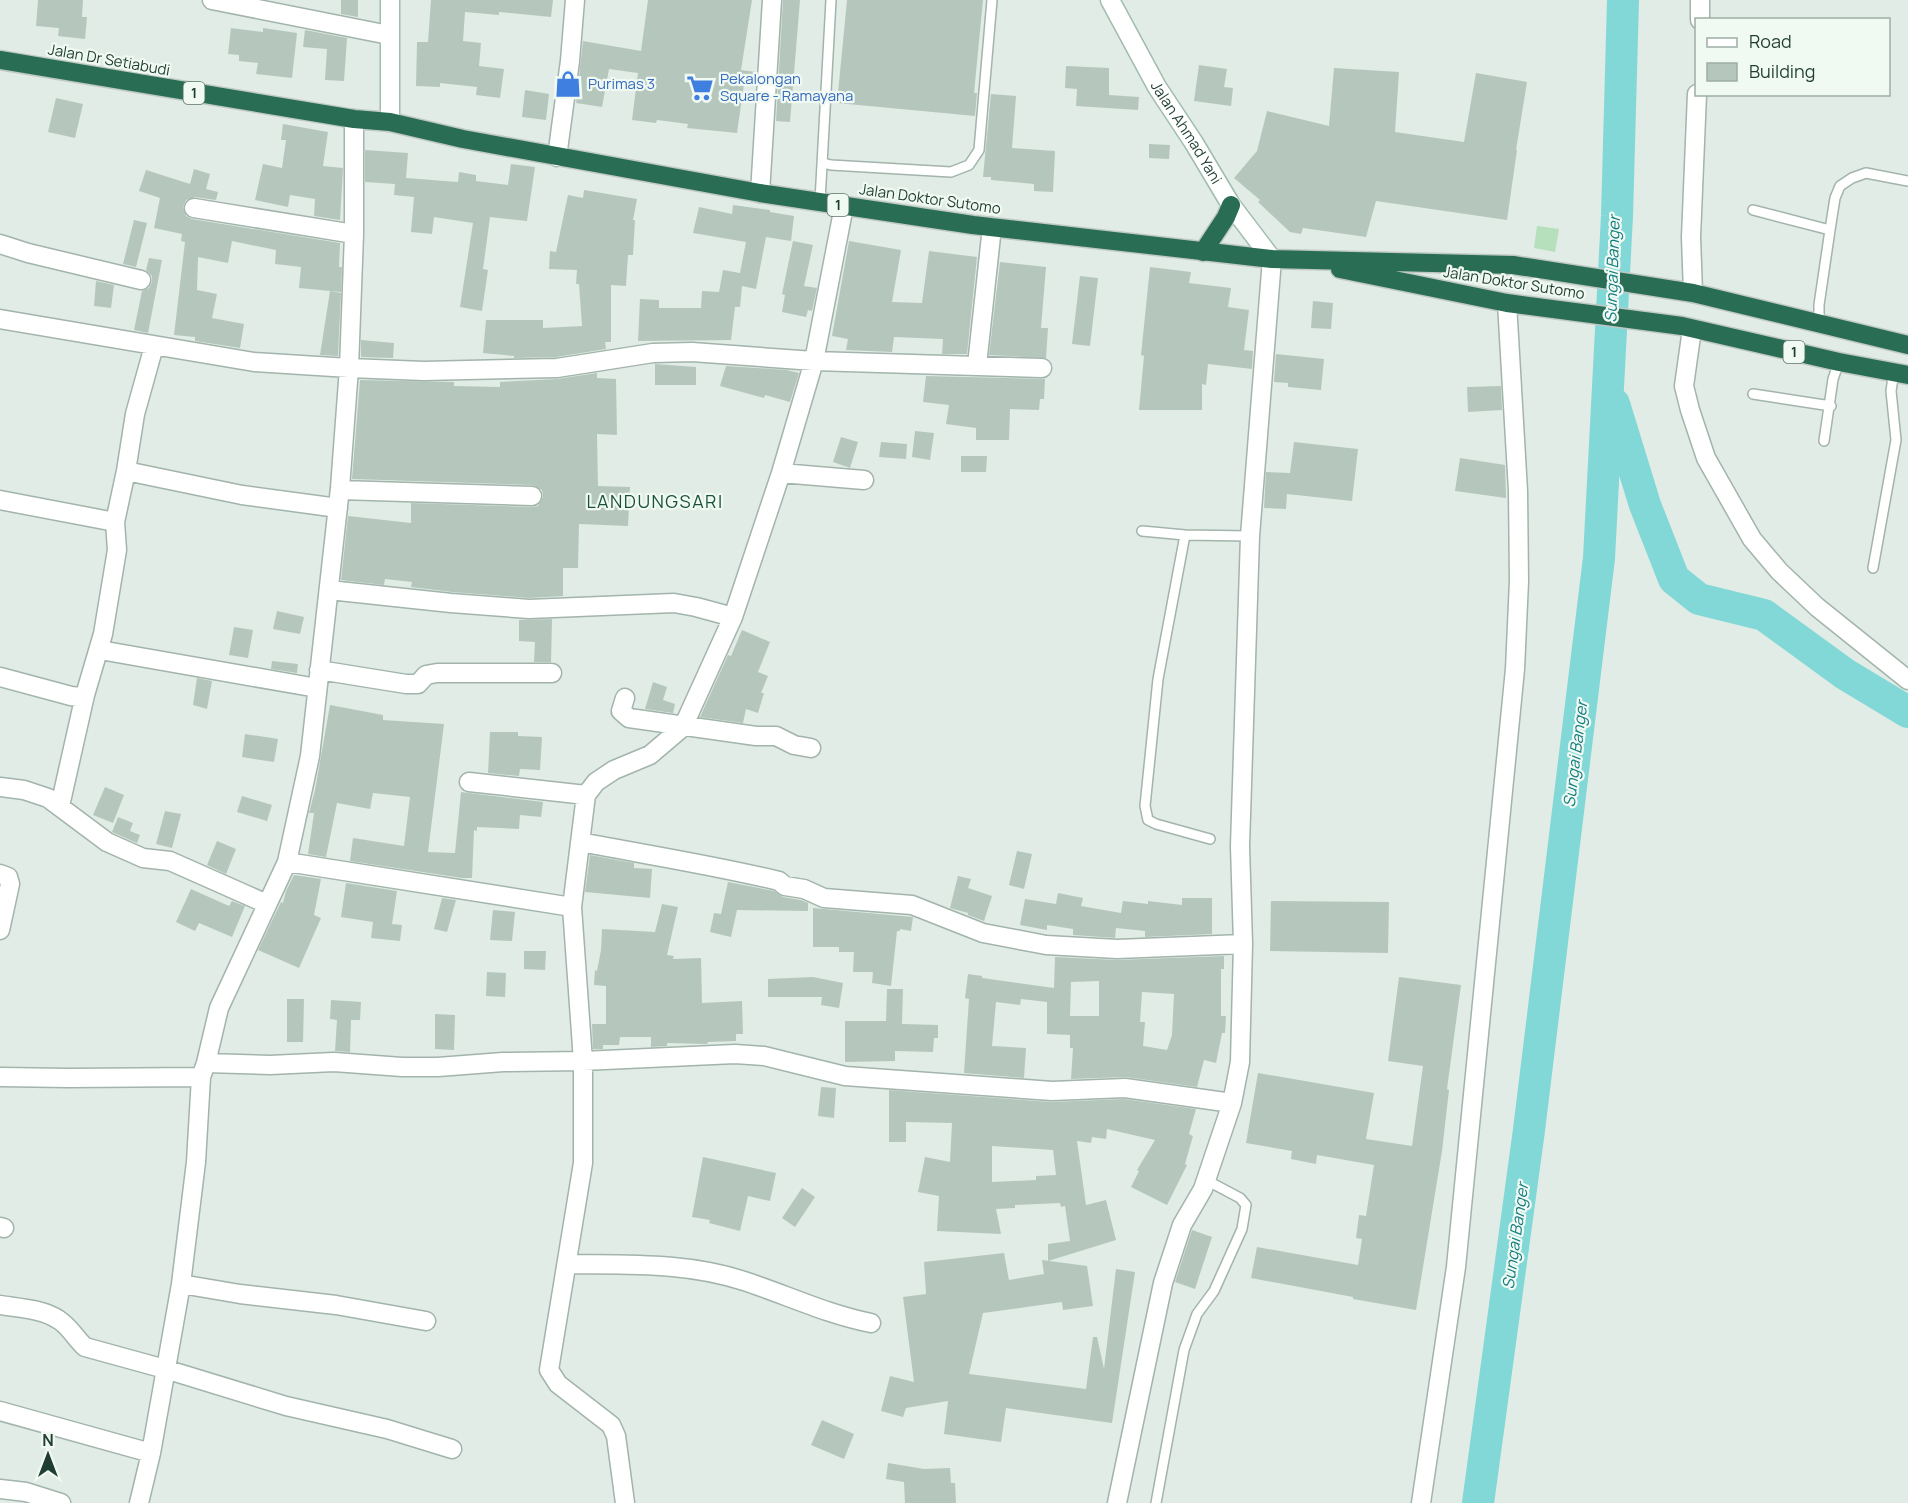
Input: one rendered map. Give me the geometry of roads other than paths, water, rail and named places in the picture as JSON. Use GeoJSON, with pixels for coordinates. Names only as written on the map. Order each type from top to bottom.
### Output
{"type":"FeatureCollection","features":[{"type":"Feature","properties":{"kind":"highway","name":"Jalan Dr Setiabudi"},"geometry":{"type":"LineString","coordinates":[[0,60],[354,119],[390,122]]}},
{"type":"Feature","properties":{"kind":"highway","name":"Jalan Doktor Sutomo"},"geometry":{"type":"LineString","coordinates":[[390,122],[463,139],[760,193],[992,227],[1272,259],[1513,265],[1690,293],[1908,345]]}},
{"type":"Feature","properties":{"kind":"highway"},"geometry":{"type":"LineString","coordinates":[[1203,252],[1231,205]]}},
{"type":"Feature","properties":{"kind":"highway","name":"Jalan Doktor Sutomo"},"geometry":{"type":"LineString","coordinates":[[1291,260],[1509,303],[1687,327],[1839,362],[1901,373]]}},
{"type":"Feature","properties":{"kind":"street"},"geometry":{"type":"LineString","coordinates":[[213,0],[389,35]]}},
{"type":"Feature","properties":{"kind":"street"},"geometry":{"type":"LineString","coordinates":[[390,0],[390,122]]}},
{"type":"Feature","properties":{"kind":"street"},"geometry":{"type":"LineString","coordinates":[[557,157],[570,60],[575,0]]}},
{"type":"Feature","properties":{"kind":"street"},"geometry":{"type":"LineString","coordinates":[[760,193],[771,0]]}},
{"type":"Feature","properties":{"kind":"street","name":"Jalan Ahmad Yani"},"geometry":{"type":"LineString","coordinates":[[1110,0],[1157,87],[1231,205],[1272,259]]}},
{"type":"Feature","properties":{"kind":"street"},"geometry":{"type":"LineString","coordinates":[[1700,0],[1700,18]]}},
{"type":"Feature","properties":{"kind":"street"},"geometry":{"type":"LineString","coordinates":[[1690,293],[1697,96]]}},
{"type":"Feature","properties":{"kind":"street"},"geometry":{"type":"LineString","coordinates":[[140,1503],[151,1453],[180,1284],[196,1162],[203,1070],[219,1008],[287,862],[310,756],[339,499],[349,368],[354,234],[354,119]]}},
{"type":"Feature","properties":{"kind":"street"},"geometry":{"type":"LineString","coordinates":[[625,1503],[616,1436],[611,1425],[558,1384],[549,1370],[583,1163],[583,1061],[572,907],[586,795],[596,782],[614,770],[650,755],[683,727],[733,617],[781,473],[814,361],[844,206]]}},
{"type":"Feature","properties":{"kind":"street"},"geometry":{"type":"LineString","coordinates":[[194,208],[354,234]]}},
{"type":"Feature","properties":{"kind":"street"},"geometry":{"type":"LineString","coordinates":[[977,365],[992,227]]}},
{"type":"Feature","properties":{"kind":"street"},"geometry":{"type":"LineString","coordinates":[[0,244],[141,280]]}},
{"type":"Feature","properties":{"kind":"street"},"geometry":{"type":"LineString","coordinates":[[1116,1503],[1163,1283],[1182,1225],[1203,1189],[1232,1103],[1239,1062],[1243,944],[1240,846],[1250,536],[1272,259]]}},
{"type":"Feature","properties":{"kind":"street"},"geometry":{"type":"LineString","coordinates":[[1421,1503],[1456,1267],[1515,669],[1519,581],[1518,491],[1509,303]]}},
{"type":"Feature","properties":{"kind":"street"},"geometry":{"type":"LineString","coordinates":[[0,319],[254,362],[349,368],[424,371],[557,368],[653,353],[692,352],[814,361],[1042,368]]}},
{"type":"Feature","properties":{"kind":"street"},"geometry":{"type":"LineString","coordinates":[[1687,327],[1684,386],[1690,410],[1706,458],[1752,539],[1779,571],[1817,606],[1908,680]]}},
{"type":"Feature","properties":{"kind":"street"},"geometry":{"type":"LineString","coordinates":[[60,806],[86,695],[100,650],[117,550],[115,522],[135,414],[154,346]]}},
{"type":"Feature","properties":{"kind":"street"},"geometry":{"type":"LineString","coordinates":[[126,471],[242,495],[339,499],[532,496]]}},
{"type":"Feature","properties":{"kind":"street"},"geometry":{"type":"LineString","coordinates":[[781,473],[864,480]]}},
{"type":"Feature","properties":{"kind":"street"},"geometry":{"type":"LineString","coordinates":[[0,500],[115,522]]}},
{"type":"Feature","properties":{"kind":"street"},"geometry":{"type":"LineString","coordinates":[[329,590],[529,609],[674,603],[696,606],[733,617]]}},
{"type":"Feature","properties":{"kind":"street"},"geometry":{"type":"LineString","coordinates":[[100,650],[318,679],[406,684],[418,684],[426,675],[437,673],[552,673]]}},
{"type":"Feature","properties":{"kind":"street"},"geometry":{"type":"LineString","coordinates":[[0,677],[71,696],[86,695]]}},
{"type":"Feature","properties":{"kind":"street"},"geometry":{"type":"LineString","coordinates":[[625,698],[621,706],[624,715],[629,718],[756,736],[776,736],[794,745],[811,748]]}},
{"type":"Feature","properties":{"kind":"street"},"geometry":{"type":"LineString","coordinates":[[470,782],[586,795]]}},
{"type":"Feature","properties":{"kind":"street"},"geometry":{"type":"LineString","coordinates":[[0,787],[24,790],[48,798],[107,842],[143,858],[170,861],[267,904]]}},
{"type":"Feature","properties":{"kind":"street"},"geometry":{"type":"LineString","coordinates":[[581,842],[667,859],[719,866],[779,880],[785,886],[804,889],[824,898],[912,905],[982,933],[1037,943],[1117,949],[1243,944]]}},
{"type":"Feature","properties":{"kind":"street"},"geometry":{"type":"LineString","coordinates":[[287,862],[572,907]]}},
{"type":"Feature","properties":{"kind":"street"},"geometry":{"type":"LineString","coordinates":[[0,874],[8,877],[10,884],[0,930]]}},
{"type":"Feature","properties":{"kind":"street"},"geometry":{"type":"LineString","coordinates":[[0,1077],[69,1078],[334,1062],[438,1067],[503,1062],[735,1054],[764,1056],[854,1077],[1052,1091],[1125,1088],[1232,1103]]}},
{"type":"Feature","properties":{"kind":"street"},"geometry":{"type":"LineString","coordinates":[[567,1264],[687,1267],[743,1280],[840,1317],[871,1323]]}},
{"type":"Feature","properties":{"kind":"street"},"geometry":{"type":"LineString","coordinates":[[180,1284],[240,1294],[336,1305],[426,1321]]}},
{"type":"Feature","properties":{"kind":"street"},"geometry":{"type":"LineString","coordinates":[[0,1305],[44,1313],[59,1319],[86,1347],[286,1406],[379,1427],[452,1449]]}},
{"type":"Feature","properties":{"kind":"street"},"geometry":{"type":"LineString","coordinates":[[0,1411],[151,1453]]}},
{"type":"Feature","properties":{"kind":"street"},"geometry":{"type":"LineString","coordinates":[[0,1489],[26,1492],[61,1503]]}},
{"type":"Feature","properties":{"kind":"lane"},"geometry":{"type":"LineString","coordinates":[[820,201],[831,0]]}},
{"type":"Feature","properties":{"kind":"lane"},"geometry":{"type":"LineString","coordinates":[[823,163],[951,172],[969,165],[979,150],[992,0]]}},
{"type":"Feature","properties":{"kind":"lane"},"geometry":{"type":"LineString","coordinates":[[1819,323],[1819,305],[1830,230],[1835,198],[1840,186],[1866,173],[1908,181]]}},
{"type":"Feature","properties":{"kind":"lane"},"geometry":{"type":"LineString","coordinates":[[1753,210],[1830,230]]}},
{"type":"Feature","properties":{"kind":"lane"},"geometry":{"type":"LineString","coordinates":[[1824,441],[1833,379],[1839,362]]}},
{"type":"Feature","properties":{"kind":"lane"},"geometry":{"type":"LineString","coordinates":[[1873,568],[1896,440],[1891,391],[1901,373]]}},
{"type":"Feature","properties":{"kind":"lane"},"geometry":{"type":"LineString","coordinates":[[1753,394],[1830,406]]}},
{"type":"Feature","properties":{"kind":"lane"},"geometry":{"type":"LineString","coordinates":[[1142,531],[1185,535],[1250,536]]}},
{"type":"Feature","properties":{"kind":"lane"},"geometry":{"type":"LineString","coordinates":[[1185,535],[1158,679],[1145,806],[1148,820],[1210,839]]}},
{"type":"Feature","properties":{"kind":"lane"},"geometry":{"type":"LineString","coordinates":[[1156,1503],[1184,1350],[1197,1314],[1219,1281],[1242,1229],[1246,1212],[1246,1204],[1240,1198],[1206,1180]]}},
{"type":"Feature","properties":{"kind":"waterway","name":"Sungai Banger"},"geometry":{"type":"LineString","coordinates":[[1478,1503],[1529,1130],[1599,558],[1617,216],[1623,0]]}},
{"type":"Feature","properties":{"kind":"waterway"},"geometry":{"type":"LineString","coordinates":[[1614,404],[1645,505],[1674,579],[1699,599],[1764,615],[1845,674],[1908,712]]}},
{"type":"Feature","properties":{"kind":"place","name":"Purimas 3"},"geometry":{"type":"Point","coordinates":[568,84]}},
{"type":"Feature","properties":{"kind":"place","name":"Pekalongan Square - Ramayana"},"geometry":{"type":"Point","coordinates":[700,88]}},
{"type":"Feature","properties":{"kind":"district","name":"LANDUNGSARI"},"geometry":{"type":"Point","coordinates":[655,502]}}]}
